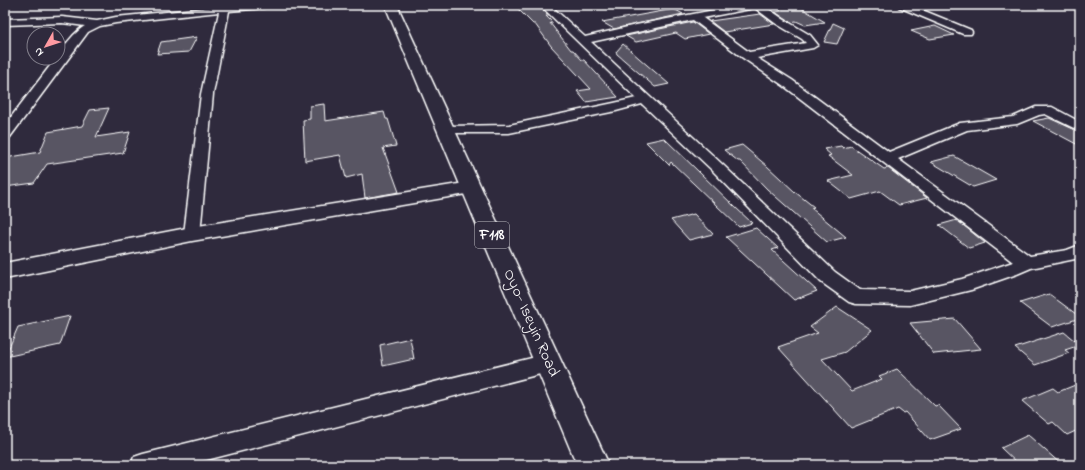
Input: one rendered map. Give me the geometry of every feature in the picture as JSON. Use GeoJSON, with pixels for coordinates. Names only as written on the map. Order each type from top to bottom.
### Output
{"type":"FeatureCollection","features":[{"type":"Feature","properties":{"kind":"main road","name":"Oyo- Iseyin Road"},"geometry":{"type":"LineString","coordinates":[[391,5],[593,465]]}},
{"type":"Feature","properties":{"kind":"main road"},"geometry":{"type":"LineString","coordinates":[[5,271],[192,234],[471,188]]}},
{"type":"Feature","properties":{"kind":"street"},"geometry":{"type":"LineString","coordinates":[[5,134],[67,50],[84,30],[97,24],[116,20],[264,5]]}},
{"type":"Feature","properties":{"kind":"street"},"geometry":{"type":"LineString","coordinates":[[545,5],[718,168],[828,277],[856,297],[910,298],[964,285],[1011,270],[1027,263],[1070,255],[1080,251]]}},
{"type":"Feature","properties":{"kind":"street"},"geometry":{"type":"LineString","coordinates":[[582,41],[636,28],[756,5],[806,37],[813,45],[746,56]]}},
{"type":"Feature","properties":{"kind":"street"},"geometry":{"type":"LineString","coordinates":[[902,5],[967,32]]}},
{"type":"Feature","properties":{"kind":"street"},"geometry":{"type":"LineString","coordinates":[[192,234],[207,94],[224,10]]}},
{"type":"Feature","properties":{"kind":"street"},"geometry":{"type":"LineString","coordinates":[[696,17],[746,56],[788,83],[1027,263]]}},
{"type":"Feature","properties":{"kind":"street"},"geometry":{"type":"LineString","coordinates":[[5,22],[62,20],[97,24]]}},
{"type":"Feature","properties":{"kind":"street"},"geometry":{"type":"LineString","coordinates":[[447,130],[509,129],[616,108],[645,99]]}},
{"type":"Feature","properties":{"kind":"street"},"geometry":{"type":"LineString","coordinates":[[887,158],[965,126],[1017,120],[1042,110],[1047,110],[1080,127]]}},
{"type":"Feature","properties":{"kind":"street"},"geometry":{"type":"LineString","coordinates":[[143,465],[548,363]]}},
{"type":"Feature","properties":{"kind":"building"},"geometry":{"type":"Polygon","coordinates":[[[514,5],[539,5],[549,16],[546,16],[553,23],[550,23],[571,50],[573,50],[582,60],[584,60],[618,97],[586,102],[577,91],[591,89],[551,46],[535,24],[533,24],[514,5]]]}},
{"type":"Feature","properties":{"kind":"building"},"geometry":{"type":"Polygon","coordinates":[[[796,5],[825,22],[805,25],[796,21],[790,22],[775,12],[782,11],[775,7],[796,5]]]}},
{"type":"Feature","properties":{"kind":"building"},"geometry":{"type":"Polygon","coordinates":[[[674,9],[683,14],[614,29],[602,22],[674,9]]]}},
{"type":"Feature","properties":{"kind":"building"},"geometry":{"type":"Polygon","coordinates":[[[760,14],[774,24],[724,32],[710,21],[760,14]]]}},
{"type":"Feature","properties":{"kind":"building"},"geometry":{"type":"Polygon","coordinates":[[[693,22],[709,34],[685,39],[676,33],[636,42],[626,36],[693,22]]]}},
{"type":"Feature","properties":{"kind":"building"},"geometry":{"type":"Polygon","coordinates":[[[833,23],[844,28],[837,44],[824,42],[833,23]]]}},
{"type":"Feature","properties":{"kind":"building"},"geometry":{"type":"Polygon","coordinates":[[[935,26],[954,35],[930,39],[911,31],[935,26]]]}},
{"type":"Feature","properties":{"kind":"building"},"geometry":{"type":"Polygon","coordinates":[[[197,37],[189,52],[157,54],[161,42],[197,37]]]}},
{"type":"Feature","properties":{"kind":"building"},"geometry":{"type":"Polygon","coordinates":[[[623,44],[669,84],[655,87],[617,54],[616,52],[623,44]]]}},
{"type":"Feature","properties":{"kind":"building"},"geometry":{"type":"Polygon","coordinates":[[[324,104],[325,121],[384,112],[386,119],[388,119],[396,146],[383,148],[399,192],[365,198],[362,174],[346,178],[340,155],[305,161],[303,120],[310,119],[310,106],[324,104]]]}},
{"type":"Feature","properties":{"kind":"building"},"geometry":{"type":"Polygon","coordinates":[[[109,108],[96,137],[130,132],[123,153],[47,164],[34,183],[5,187],[5,158],[40,152],[48,132],[82,126],[90,110],[109,108]]]}},
{"type":"Feature","properties":{"kind":"building"},"geometry":{"type":"Polygon","coordinates":[[[1049,118],[1080,132],[1080,146],[1033,121],[1049,118]]]}},
{"type":"Feature","properties":{"kind":"building"},"geometry":{"type":"Polygon","coordinates":[[[664,138],[752,223],[739,227],[671,162],[669,165],[646,142],[664,138]]]}},
{"type":"Feature","properties":{"kind":"building"},"geometry":{"type":"Polygon","coordinates":[[[742,145],[814,207],[811,208],[846,237],[827,242],[767,189],[740,161],[724,150],[742,145]]]}},
{"type":"Feature","properties":{"kind":"building"},"geometry":{"type":"Polygon","coordinates":[[[841,146],[843,148],[851,146],[884,169],[888,168],[927,198],[899,205],[880,191],[851,199],[828,181],[853,175],[828,156],[831,155],[824,149],[841,146]]]}},
{"type":"Feature","properties":{"kind":"building"},"geometry":{"type":"Polygon","coordinates":[[[954,156],[996,180],[973,187],[931,162],[954,156]]]}},
{"type":"Feature","properties":{"kind":"building"},"geometry":{"type":"Polygon","coordinates":[[[694,214],[713,234],[689,240],[671,220],[694,214]]]}},
{"type":"Feature","properties":{"kind":"building"},"geometry":{"type":"Polygon","coordinates":[[[957,220],[985,243],[969,248],[939,225],[957,220]]]}},
{"type":"Feature","properties":{"kind":"building"},"geometry":{"type":"Polygon","coordinates":[[[756,228],[778,248],[772,250],[817,291],[794,300],[726,237],[756,228]]]}},
{"type":"Feature","properties":{"kind":"building"},"geometry":{"type":"Polygon","coordinates":[[[1049,294],[1080,318],[1052,327],[1020,303],[1049,294]]]}},
{"type":"Feature","properties":{"kind":"building"},"geometry":{"type":"Polygon","coordinates":[[[837,307],[872,330],[845,352],[822,359],[852,391],[882,379],[879,376],[897,369],[935,406],[938,405],[961,429],[930,440],[905,412],[903,413],[898,409],[851,428],[778,347],[818,333],[810,327],[837,307]]]}},
{"type":"Feature","properties":{"kind":"building"},"geometry":{"type":"Polygon","coordinates":[[[70,316],[60,345],[5,357],[18,327],[70,316]]]}},
{"type":"Feature","properties":{"kind":"building"},"geometry":{"type":"Polygon","coordinates":[[[955,319],[981,349],[934,354],[910,323],[955,319]]]}},
{"type":"Feature","properties":{"kind":"building"},"geometry":{"type":"Polygon","coordinates":[[[1064,332],[1080,345],[1065,350],[1069,353],[1035,365],[1015,348],[1064,332]]]}},
{"type":"Feature","properties":{"kind":"building"},"geometry":{"type":"Polygon","coordinates":[[[410,338],[414,359],[383,366],[380,345],[410,338]]]}},
{"type":"Feature","properties":{"kind":"building"},"geometry":{"type":"Polygon","coordinates":[[[1080,383],[1080,429],[1067,435],[1053,422],[1049,424],[1022,401],[1053,388],[1058,392],[1080,383]]]}},
{"type":"Feature","properties":{"kind":"building"},"geometry":{"type":"Polygon","coordinates":[[[1028,435],[1062,465],[1019,465],[1001,448],[1028,435]]]}}]}
